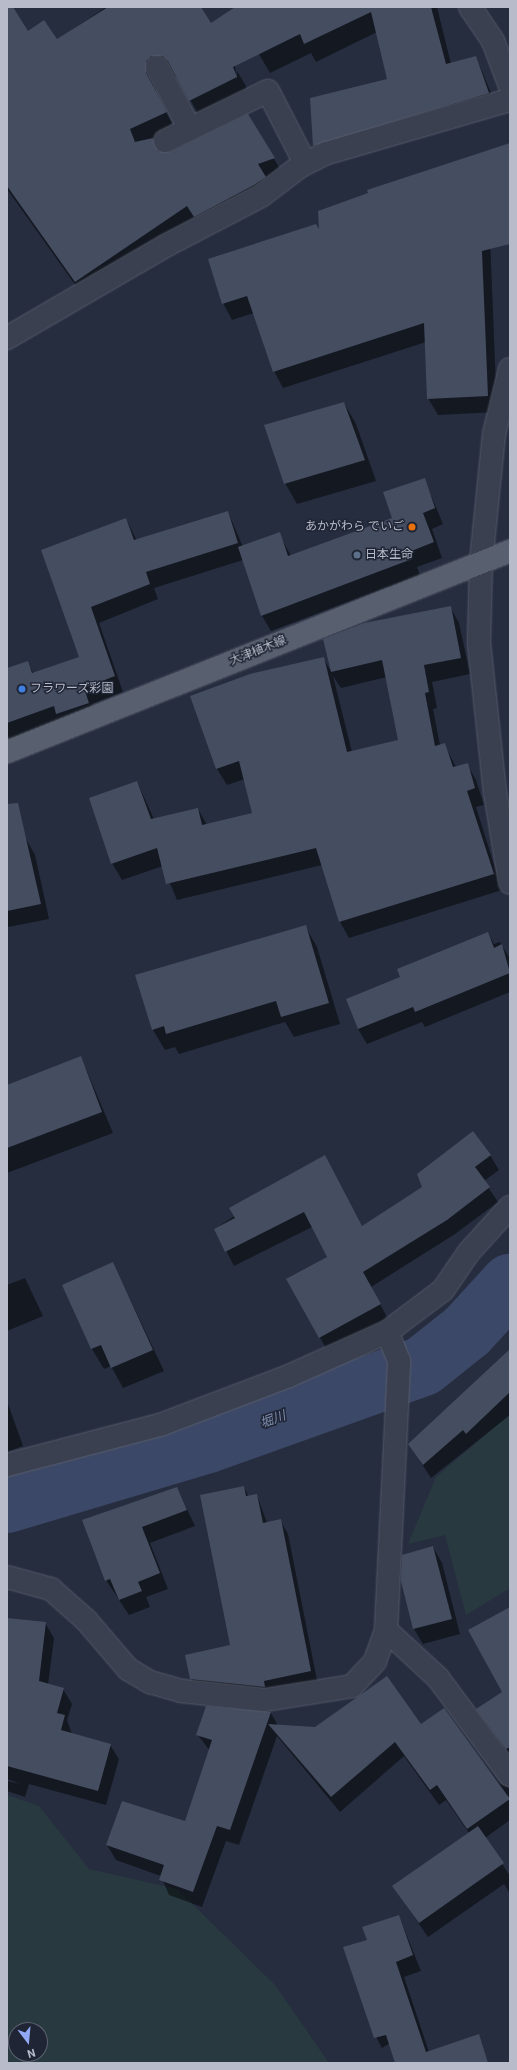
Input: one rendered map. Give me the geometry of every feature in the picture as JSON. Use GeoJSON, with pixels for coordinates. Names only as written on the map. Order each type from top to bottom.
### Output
{"type":"FeatureCollection","features":[{"type":"Feature","properties":{"kind":"main road","name":"大津植木線"},"geometry":{"type":"LineString","coordinates":[[7,752],[481,561],[510,551]]}},
{"type":"Feature","properties":{"kind":"street"},"geometry":{"type":"LineString","coordinates":[[470,7],[493,41],[510,86]]}},
{"type":"Feature","properties":{"kind":"street"},"geometry":{"type":"LineString","coordinates":[[157,67],[190,129]]}},
{"type":"Feature","properties":{"kind":"street"},"geometry":{"type":"LineString","coordinates":[[165,141],[268,91],[305,164]]}},
{"type":"Feature","properties":{"kind":"street"},"geometry":{"type":"LineString","coordinates":[[7,338],[166,245],[261,196],[305,164],[327,153],[510,100]]}},
{"type":"Feature","properties":{"kind":"street"},"geometry":{"type":"LineString","coordinates":[[510,369],[494,434],[481,561],[480,643],[495,792],[510,883]]}},
{"type":"Feature","properties":{"kind":"street"},"geometry":{"type":"LineString","coordinates":[[7,1465],[160,1425],[289,1376],[387,1332],[443,1290],[469,1252],[510,1207]]}},
{"type":"Feature","properties":{"kind":"street"},"geometry":{"type":"LineString","coordinates":[[7,1577],[51,1589],[86,1620],[128,1669],[150,1682],[182,1691],[265,1700],[352,1686],[375,1661],[386,1630],[399,1361],[387,1332]]}},
{"type":"Feature","properties":{"kind":"street"},"geometry":{"type":"LineString","coordinates":[[386,1630],[438,1678],[510,1775]]}},
{"type":"Feature","properties":{"kind":"shaded area"},"geometry":{"type":"Polygon","coordinates":[[[510,1414],[510,1588],[466,1615],[445,1535],[408,1544],[436,1477],[510,1414]]]}},
{"type":"Feature","properties":{"kind":"shaded area"},"geometry":{"type":"Polygon","coordinates":[[[7,1795],[39,1806],[89,1869],[177,1889],[275,1985],[329,2063],[7,2063],[7,1795]]]}},
{"type":"Feature","properties":{"kind":"building"},"geometry":{"type":"Polygon","coordinates":[[[7,7],[13,7],[28,31],[44,20],[57,39],[108,7],[201,7],[211,23],[235,7],[431,7],[446,64],[476,56],[489,93],[313,146],[310,98],[387,79],[371,12],[304,44],[300,34],[233,67],[237,77],[189,101],[168,61],[163,56],[151,56],[146,61],[146,73],[167,112],[130,129],[135,142],[153,138],[158,151],[170,152],[248,114],[275,158],[258,164],[266,177],[254,185],[194,217],[187,206],[75,282],[7,186],[7,7]]]}},
{"type":"Feature","properties":{"kind":"building"},"geometry":{"type":"Polygon","coordinates":[[[510,143],[510,244],[482,251],[488,396],[427,399],[424,323],[273,372],[247,296],[222,304],[208,259],[316,224],[319,229],[318,211],[368,193],[367,190],[510,143]]]}},
{"type":"Feature","properties":{"kind":"building"},"geometry":{"type":"Polygon","coordinates":[[[344,402],[365,460],[284,484],[264,425],[344,402]]]}},
{"type":"Feature","properties":{"kind":"building"},"geometry":{"type":"Polygon","coordinates":[[[425,478],[435,508],[423,513],[434,542],[409,552],[412,559],[261,616],[238,547],[280,532],[288,556],[392,518],[383,492],[425,478]]]}},
{"type":"Feature","properties":{"kind":"building"},"geometry":{"type":"Polygon","coordinates":[[[228,511],[238,543],[146,572],[150,584],[91,607],[115,676],[84,688],[89,703],[56,714],[54,706],[7,723],[7,668],[28,661],[32,673],[79,657],[41,550],[126,518],[134,540],[228,511]]]}},
{"type":"Feature","properties":{"kind":"building"},"geometry":{"type":"Polygon","coordinates":[[[451,606],[461,658],[424,665],[429,692],[425,693],[435,746],[445,743],[453,767],[468,763],[475,788],[467,791],[494,874],[339,922],[316,848],[166,884],[157,848],[111,864],[89,798],[137,781],[151,819],[198,808],[202,825],[252,813],[239,761],[216,769],[190,696],[250,674],[324,657],[347,752],[398,740],[382,660],[331,672],[323,639],[364,623],[451,606]]]}},
{"type":"Feature","properties":{"kind":"building"},"geometry":{"type":"Polygon","coordinates":[[[18,803],[41,904],[7,911],[7,804],[18,803]]]}},
{"type":"Feature","properties":{"kind":"building"},"geometry":{"type":"Polygon","coordinates":[[[306,925],[329,1003],[281,1017],[276,1001],[166,1034],[164,1026],[152,1030],[135,975],[306,925]]]}},
{"type":"Feature","properties":{"kind":"building"},"geometry":{"type":"Polygon","coordinates":[[[488,932],[494,948],[502,944],[510,973],[415,1012],[413,1007],[358,1029],[346,999],[400,977],[397,969],[488,932]]]}},
{"type":"Feature","properties":{"kind":"building"},"geometry":{"type":"Polygon","coordinates":[[[81,1056],[102,1112],[7,1148],[7,1085],[81,1056]]]}},
{"type":"Feature","properties":{"kind":"building"},"geometry":{"type":"Polygon","coordinates":[[[473,1131],[491,1155],[475,1167],[490,1187],[447,1220],[363,1272],[381,1304],[319,1338],[286,1279],[327,1257],[304,1212],[225,1252],[214,1229],[235,1218],[229,1208],[325,1155],[362,1226],[422,1187],[417,1174],[473,1131]]]}},
{"type":"Feature","properties":{"kind":"building"},"geometry":{"type":"Polygon","coordinates":[[[113,1262],[153,1350],[111,1368],[101,1345],[91,1349],[62,1285],[113,1262]]]}},
{"type":"Feature","properties":{"kind":"building"},"geometry":{"type":"Polygon","coordinates":[[[510,1349],[510,1392],[466,1434],[463,1430],[423,1465],[408,1444],[510,1349]]]}},
{"type":"Feature","properties":{"kind":"building"},"geometry":{"type":"Polygon","coordinates":[[[244,1486],[246,1496],[257,1494],[263,1523],[281,1519],[311,1671],[264,1681],[265,1687],[190,1679],[185,1655],[230,1645],[200,1495],[244,1486]]]}},
{"type":"Feature","properties":{"kind":"building"},"geometry":{"type":"Polygon","coordinates":[[[177,1487],[187,1510],[142,1527],[160,1573],[138,1582],[142,1591],[119,1600],[110,1579],[105,1581],[82,1520],[177,1487]]]}},
{"type":"Feature","properties":{"kind":"building"},"geometry":{"type":"Polygon","coordinates":[[[433,1546],[452,1619],[413,1629],[401,1581],[402,1555],[433,1546]]]}},
{"type":"Feature","properties":{"kind":"building"},"geometry":{"type":"Polygon","coordinates":[[[510,1607],[510,1747],[506,1749],[476,1709],[502,1692],[468,1630],[510,1607]]]}},
{"type":"Feature","properties":{"kind":"building"},"geometry":{"type":"Polygon","coordinates":[[[7,1618],[46,1622],[39,1681],[64,1688],[57,1713],[65,1715],[61,1730],[111,1744],[98,1791],[7,1766],[7,1618]]]}},
{"type":"Feature","properties":{"kind":"building"},"geometry":{"type":"Polygon","coordinates":[[[387,1676],[421,1724],[444,1708],[510,1799],[467,1829],[437,1785],[430,1790],[395,1742],[331,1797],[268,1724],[315,1727],[387,1676]]]}},
{"type":"Feature","properties":{"kind":"building"},"geometry":{"type":"Polygon","coordinates":[[[206,1706],[271,1712],[230,1830],[217,1826],[193,1892],[159,1880],[164,1865],[106,1845],[122,1801],[185,1821],[212,1740],[196,1735],[206,1706]]]}},
{"type":"Feature","properties":{"kind":"building"},"geometry":{"type":"Polygon","coordinates":[[[478,1826],[504,1863],[419,1923],[392,1886],[478,1826]]]}},
{"type":"Feature","properties":{"kind":"building"},"geometry":{"type":"Polygon","coordinates":[[[399,1915],[413,1955],[396,1962],[426,2052],[479,2034],[488,2063],[395,2063],[386,2035],[374,2038],[343,1947],[367,1940],[362,1927],[399,1915]]]}},
{"type":"Feature","properties":{"kind":"waterway","name":"堀川"},"geometry":{"type":"LineString","coordinates":[[7,1503],[208,1443],[423,1366],[467,1331],[510,1284]]}},
{"type":"Feature","properties":{"kind":"place","name":"あかがわら でいご"},"geometry":{"type":"Point","coordinates":[412,527]}},
{"type":"Feature","properties":{"kind":"place","name":"日本生命"},"geometry":{"type":"Point","coordinates":[357,555]}},
{"type":"Feature","properties":{"kind":"place","name":"フラワーズ彩園"},"geometry":{"type":"Point","coordinates":[22,689]}}]}
